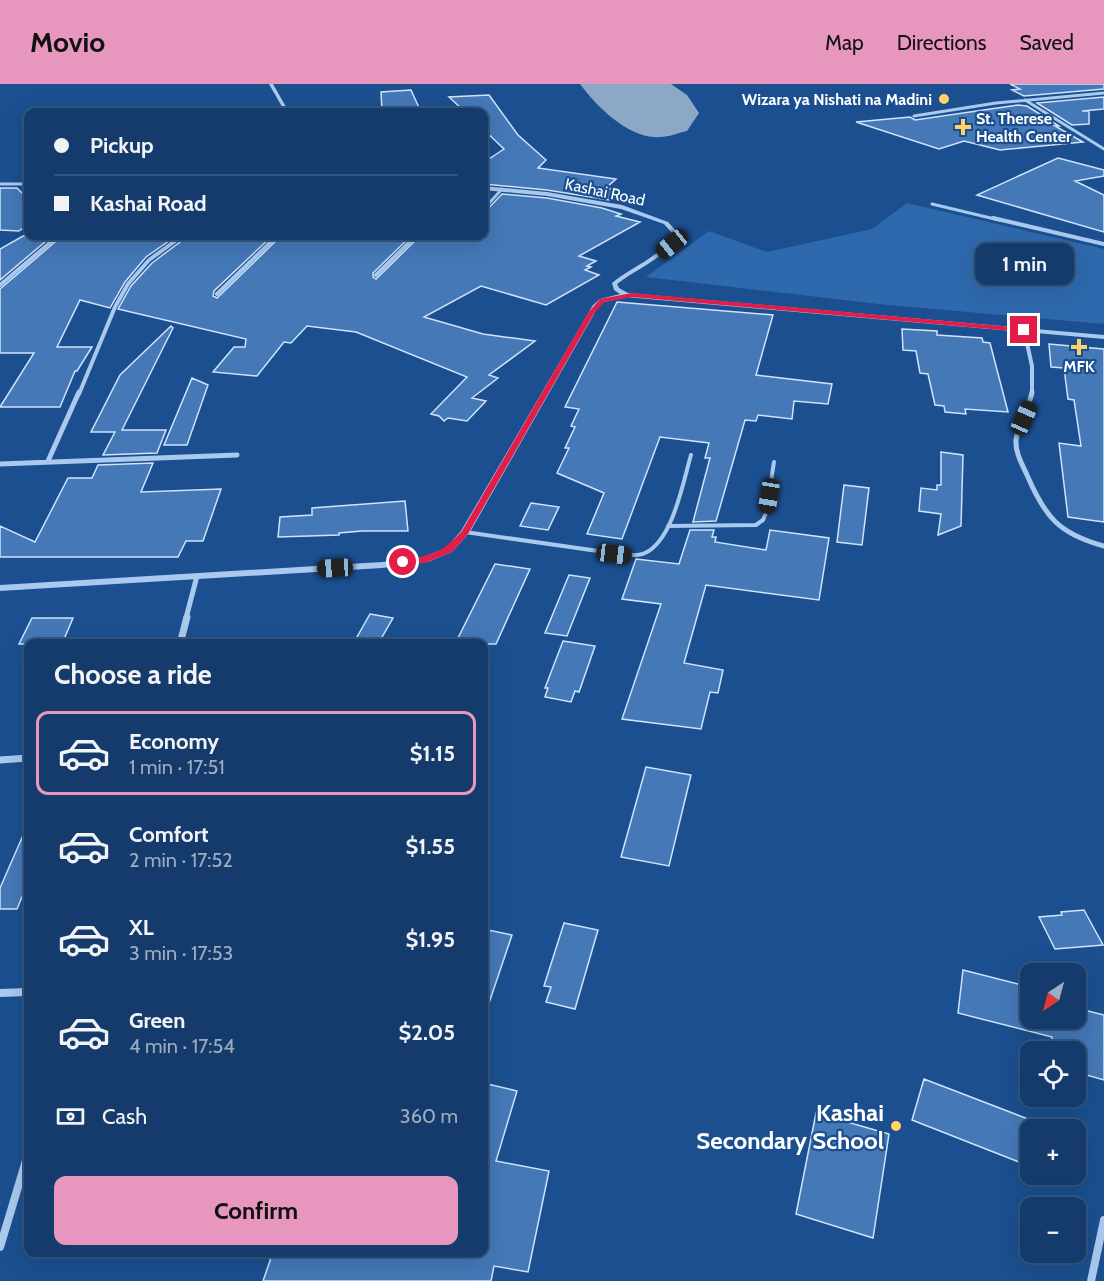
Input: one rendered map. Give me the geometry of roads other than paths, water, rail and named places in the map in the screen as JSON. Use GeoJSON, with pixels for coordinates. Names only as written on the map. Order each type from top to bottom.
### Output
{"type":"FeatureCollection","features":[{"type":"Feature","properties":{"kind":"street"},"geometry":{"type":"LineString","coordinates":[[271,84],[285,108]]}},
{"type":"Feature","properties":{"kind":"street"},"geometry":{"type":"LineString","coordinates":[[915,116],[1025,100],[1104,93]]}},
{"type":"Feature","properties":{"kind":"street"},"geometry":{"type":"LineString","coordinates":[[1025,100],[1104,148]]}},
{"type":"Feature","properties":{"kind":"street"},"geometry":{"type":"LineString","coordinates":[[0,184],[24,184]]}},
{"type":"Feature","properties":{"kind":"street","name":"Kashai Road"},"geometry":{"type":"LineString","coordinates":[[488,188],[588,200],[622,207],[666,223],[676,234],[672,244],[614,284],[616,289],[626,295]]}},
{"type":"Feature","properties":{"kind":"street"},"geometry":{"type":"LineString","coordinates":[[488,204],[502,189]]}},
{"type":"Feature","properties":{"kind":"street"},"geometry":{"type":"LineString","coordinates":[[932,204],[1104,244]]}},
{"type":"Feature","properties":{"kind":"street"},"geometry":{"type":"LineString","coordinates":[[0,285],[53,240]]}},
{"type":"Feature","properties":{"kind":"street"},"geometry":{"type":"LineString","coordinates":[[48,461],[106,333],[115,307],[128,284],[149,260],[176,240]]}},
{"type":"Feature","properties":{"kind":"street"},"geometry":{"type":"LineString","coordinates":[[216,294],[273,240]]}},
{"type":"Feature","properties":{"kind":"street"},"geometry":{"type":"LineString","coordinates":[[376,275],[412,240]]}},
{"type":"Feature","properties":{"kind":"street"},"geometry":{"type":"LineString","coordinates":[[0,588],[381,565],[425,560],[449,550],[465,532],[595,306],[602,300],[626,295],[1104,337]]}},
{"type":"Feature","properties":{"kind":"street"},"geometry":{"type":"LineString","coordinates":[[1024,330],[1032,366],[1033,392],[1018,430],[1016,447],[1023,468],[1035,496],[1051,522],[1069,535],[1104,546]]}},
{"type":"Feature","properties":{"kind":"street"},"geometry":{"type":"LineString","coordinates":[[0,464],[237,455]]}},
{"type":"Feature","properties":{"kind":"street"},"geometry":{"type":"LineString","coordinates":[[181,639],[197,576]]}},
{"type":"Feature","properties":{"kind":"street"},"geometry":{"type":"LineString","coordinates":[[0,760],[24,758]]}},
{"type":"Feature","properties":{"kind":"street"},"geometry":{"type":"LineString","coordinates":[[0,993],[24,992]]}},
{"type":"Feature","properties":{"kind":"street"},"geometry":{"type":"LineString","coordinates":[[0,1247],[24,1167]]}},
{"type":"Feature","properties":{"kind":"street"},"geometry":{"type":"LineString","coordinates":[[1091,1281],[1104,1220]]}},
{"type":"Feature","properties":{"kind":"lane"},"geometry":{"type":"LineString","coordinates":[[465,532],[626,555],[645,553],[657,545],[668,526],[691,455]]}},
{"type":"Feature","properties":{"kind":"lane"},"geometry":{"type":"LineString","coordinates":[[668,526],[756,525],[763,520],[766,513],[774,462]]}},
{"type":"Feature","properties":{"kind":"place","name":"Wizara ya Nishati na Madini"},"geometry":{"type":"Point","coordinates":[944,99]}},
{"type":"Feature","properties":{"kind":"place","name":"St. Therese Health Center"},"geometry":{"type":"Point","coordinates":[963,127]}},
{"type":"Feature","properties":{"kind":"place","name":"MFK"},"geometry":{"type":"Point","coordinates":[1079,347]}},
{"type":"Feature","properties":{"kind":"place","name":"Kashai Secondary School"},"geometry":{"type":"Point","coordinates":[896,1126]}}]}
